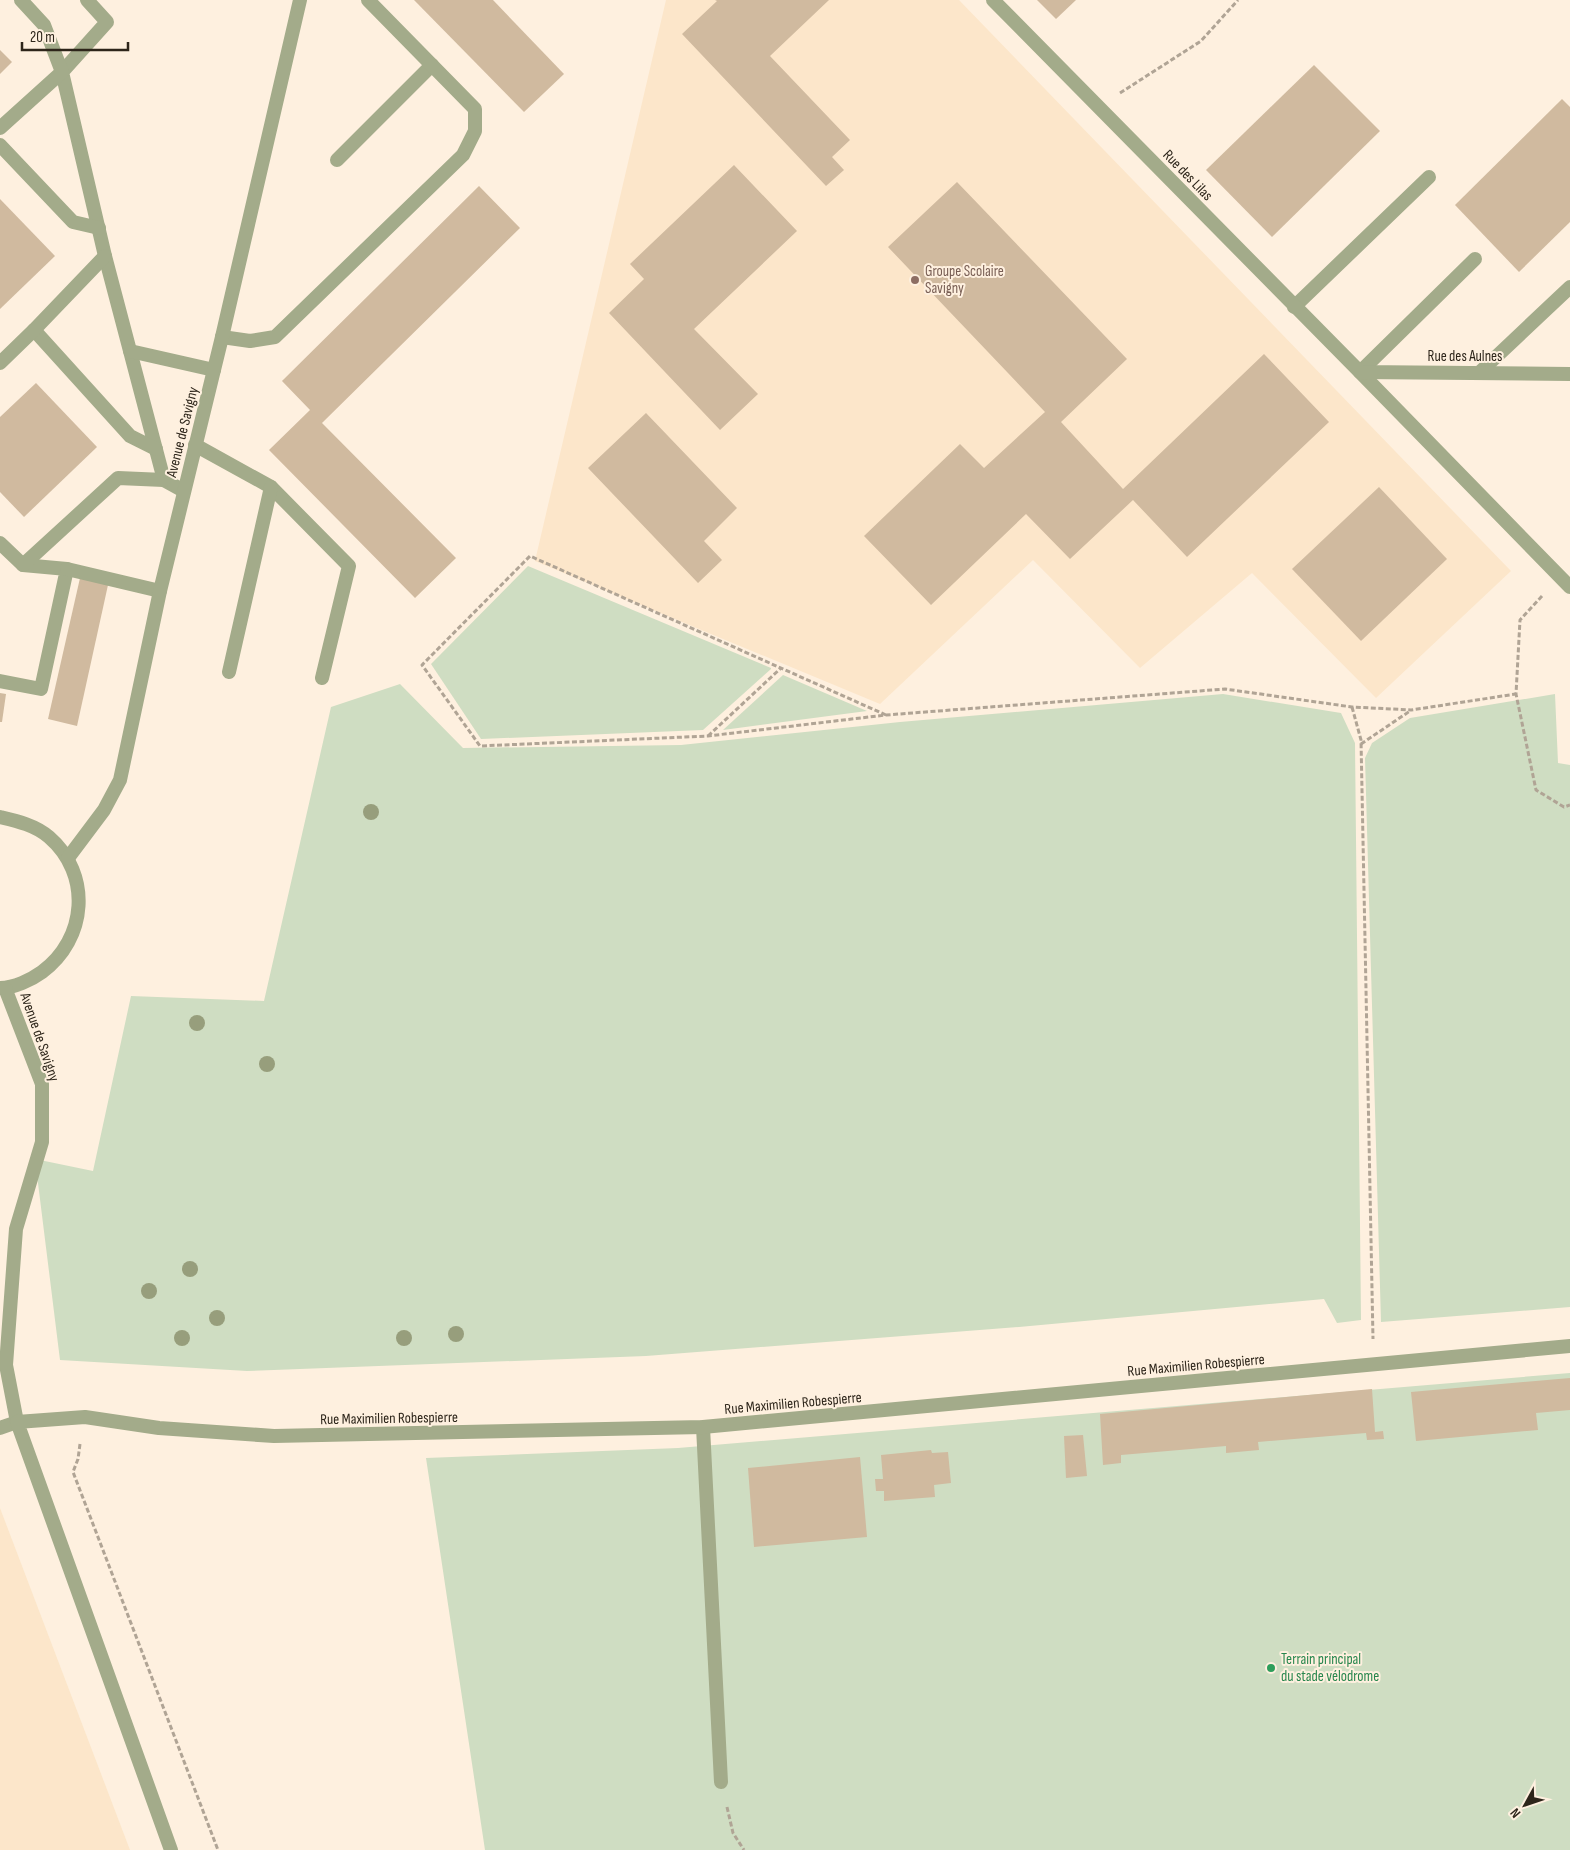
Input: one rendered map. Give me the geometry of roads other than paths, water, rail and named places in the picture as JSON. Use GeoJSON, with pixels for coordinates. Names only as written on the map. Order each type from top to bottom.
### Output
{"type":"FeatureCollection","features":[{"type":"Feature","properties":{"kind":"street"},"geometry":{"type":"LineString","coordinates":[[21,0],[44,25],[62,72],[105,256],[164,480]]}},
{"type":"Feature","properties":{"kind":"street"},"geometry":{"type":"LineString","coordinates":[[0,128],[62,72],[107,22],[87,0]]}},
{"type":"Feature","properties":{"kind":"street","name":"Avenue de Savigny"},"geometry":{"type":"LineString","coordinates":[[68,858],[104,810],[120,780],[160,591],[222,337],[300,0]]}},
{"type":"Feature","properties":{"kind":"street"},"geometry":{"type":"LineString","coordinates":[[222,337],[250,341],[275,337],[463,155],[475,131],[475,109],[368,0]]}},
{"type":"Feature","properties":{"kind":"street","name":"Rue des Lilas"},"geometry":{"type":"LineString","coordinates":[[993,0],[1570,587]]}},
{"type":"Feature","properties":{"kind":"street"},"geometry":{"type":"LineString","coordinates":[[336,160],[432,65]]}},
{"type":"Feature","properties":{"kind":"street"},"geometry":{"type":"LineString","coordinates":[[0,145],[73,222],[99,228]]}},
{"type":"Feature","properties":{"kind":"street"},"geometry":{"type":"LineString","coordinates":[[1294,307],[1429,177]]}},
{"type":"Feature","properties":{"kind":"street"},"geometry":{"type":"LineString","coordinates":[[0,363],[105,256]]}},
{"type":"Feature","properties":{"kind":"street"},"geometry":{"type":"LineString","coordinates":[[1360,372],[1475,260]]}},
{"type":"Feature","properties":{"kind":"street"},"geometry":{"type":"LineString","coordinates":[[1480,372],[1570,287]]}},
{"type":"Feature","properties":{"kind":"street"},"geometry":{"type":"LineString","coordinates":[[34,330],[130,436],[156,449]]}},
{"type":"Feature","properties":{"kind":"street"},"geometry":{"type":"LineString","coordinates":[[130,351],[214,370]]}},
{"type":"Feature","properties":{"kind":"street","name":"Rue des Aulnes"},"geometry":{"type":"LineString","coordinates":[[1360,372],[1570,374]]}},
{"type":"Feature","properties":{"kind":"street"},"geometry":{"type":"LineString","coordinates":[[195,444],[270,487],[349,566],[322,678]]}},
{"type":"Feature","properties":{"kind":"street"},"geometry":{"type":"LineString","coordinates":[[23,565],[118,478],[164,480],[184,491]]}},
{"type":"Feature","properties":{"kind":"street"},"geometry":{"type":"LineString","coordinates":[[229,672],[270,487]]}},
{"type":"Feature","properties":{"kind":"street"},"geometry":{"type":"LineString","coordinates":[[0,543],[23,565],[66,569],[160,591]]}},
{"type":"Feature","properties":{"kind":"street"},"geometry":{"type":"LineString","coordinates":[[0,681],[41,688],[66,569]]}},
{"type":"Feature","properties":{"kind":"street"},"geometry":{"type":"LineString","coordinates":[[0,817],[24,822],[49,837],[68,858],[78,885],[79,913],[71,940],[55,963],[32,980],[2,988]]}},
{"type":"Feature","properties":{"kind":"street","name":"Avenue de Savigny"},"geometry":{"type":"LineString","coordinates":[[2,988],[42,1084],[42,1142],[16,1229],[6,1365],[16,1422],[171,1850]]}},
{"type":"Feature","properties":{"kind":"street","name":"Rue Maximilien Robespierre"},"geometry":{"type":"LineString","coordinates":[[0,1428],[16,1422],[85,1417],[159,1428],[274,1436],[703,1427],[1570,1346]]}},
{"type":"Feature","properties":{"kind":"street"},"geometry":{"type":"LineString","coordinates":[[703,1427],[721,1782]]}},
{"type":"Feature","properties":{"kind":"place","name":"Groupe Scolaire Savigny"},"geometry":{"type":"Point","coordinates":[915,280]}},
{"type":"Feature","properties":{"kind":"place","name":"Terrain principal du stade vélodrome"},"geometry":{"type":"Point","coordinates":[1271,1668]}}]}
